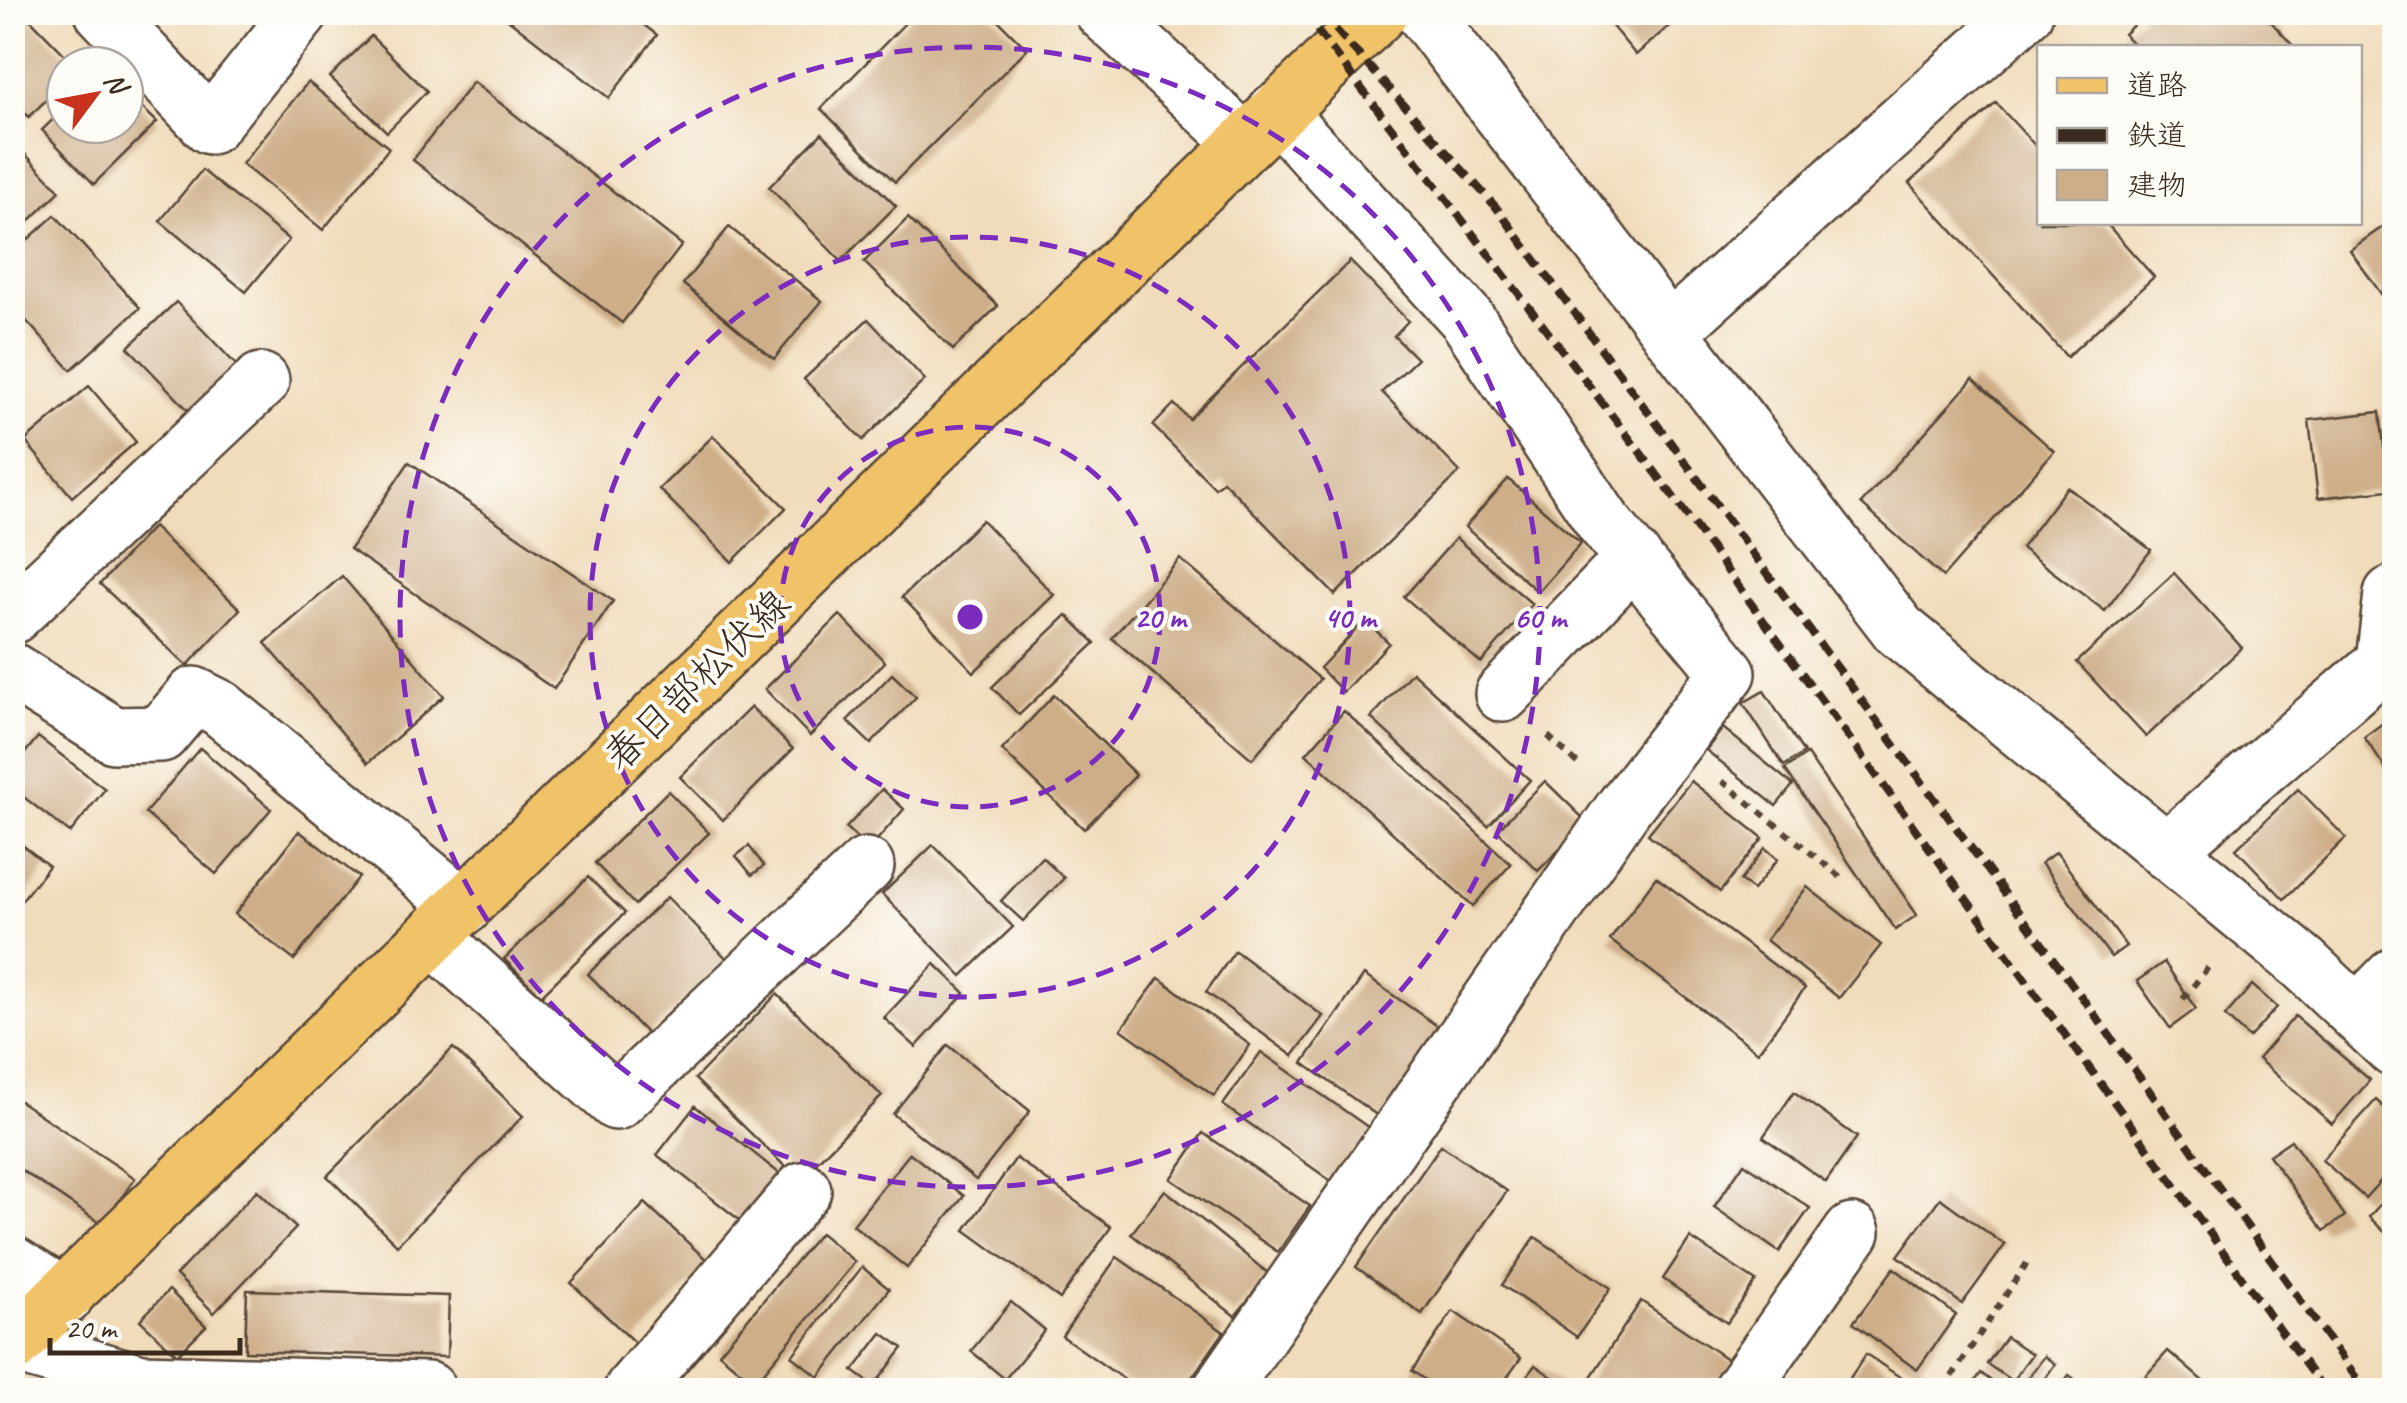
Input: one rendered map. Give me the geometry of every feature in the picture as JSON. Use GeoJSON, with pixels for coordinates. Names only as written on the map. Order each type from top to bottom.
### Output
{"type":"FeatureCollection","features":[{"type":"Feature","properties":{"kind":"main road","name":"春日部松伏線"},"geometry":{"type":"LineString","coordinates":[[13,1345],[449,922],[1124,239],[1260,127],[1380,12]]}},
{"type":"Feature","properties":{"kind":"street"},"geometry":{"type":"LineString","coordinates":[[103,12],[210,126],[301,12]]}},
{"type":"Feature","properties":{"kind":"street"},"geometry":{"type":"LineString","coordinates":[[1103,12],[1138,72],[1260,127],[1466,318],[1604,523],[1728,673],[1624,806],[1221,1390]]}},
{"type":"Feature","properties":{"kind":"street"},"geometry":{"type":"LineString","coordinates":[[1423,12],[1898,630],[2166,851],[2382,1012]]}},
{"type":"Feature","properties":{"kind":"street"},"geometry":{"type":"LineString","coordinates":[[1669,332],[2025,12]]}},
{"type":"Feature","properties":{"kind":"street"},"geometry":{"type":"LineString","coordinates":[[12,616],[261,382]]}},
{"type":"Feature","properties":{"kind":"street"},"geometry":{"type":"LineString","coordinates":[[1503,694],[1634,558]]}},
{"type":"Feature","properties":{"kind":"street"},"geometry":{"type":"LineString","coordinates":[[2166,851],[2384,662],[2392,594]]}},
{"type":"Feature","properties":{"kind":"street"},"geometry":{"type":"LineString","coordinates":[[18,687],[114,735],[161,734],[194,696],[220,708],[449,922],[616,1102],[866,866]]}},
{"type":"Feature","properties":{"kind":"street"},"geometry":{"type":"LineString","coordinates":[[632,1390],[803,1190]]}},
{"type":"Feature","properties":{"kind":"street"},"geometry":{"type":"LineString","coordinates":[[1741,1390],[1852,1232]]}},
{"type":"Feature","properties":{"kind":"street"},"geometry":{"type":"LineString","coordinates":[[12,1264],[65,1297]]}},
{"type":"Feature","properties":{"kind":"street"},"geometry":{"type":"LineString","coordinates":[[13,1345],[141,1382],[428,1390]]}},
{"type":"Feature","properties":{"kind":"path"},"geometry":{"type":"LineString","coordinates":[[1503,694],[1624,806]]}},
{"type":"Feature","properties":{"kind":"path"},"geometry":{"type":"LineString","coordinates":[[1727,784],[1843,879]]}},
{"type":"Feature","properties":{"kind":"path"},"geometry":{"type":"LineString","coordinates":[[1943,1390],[2029,1260]]}},
{"type":"Feature","properties":{"kind":"building"},"geometry":{"type":"Polygon","coordinates":[[[507,12],[627,12],[657,35],[609,98],[504,16],[507,12]]]}},
{"type":"Feature","properties":{"kind":"building"},"geometry":{"type":"Polygon","coordinates":[[[916,12],[990,12],[1027,49],[895,182],[821,109],[916,12]]]}},
{"type":"Feature","properties":{"kind":"building"},"geometry":{"type":"Polygon","coordinates":[[[1600,12],[1685,12],[1636,55],[1600,12]]]}},
{"type":"Feature","properties":{"kind":"building"},"geometry":{"type":"Polygon","coordinates":[[[2147,12],[2262,12],[2292,45],[2134,45],[2124,34],[2147,12]]]}},
{"type":"Feature","properties":{"kind":"building"},"geometry":{"type":"Polygon","coordinates":[[[25,14],[55,45],[45,45],[45,101],[29,117],[12,100],[12,26],[25,14]]]}},
{"type":"Feature","properties":{"kind":"building"},"geometry":{"type":"Polygon","coordinates":[[[371,36],[427,91],[387,132],[330,77],[371,36]]]}},
{"type":"Feature","properties":{"kind":"building"},"geometry":{"type":"Polygon","coordinates":[[[308,82],[389,148],[323,230],[242,164],[308,82]]]}},
{"type":"Feature","properties":{"kind":"building"},"geometry":{"type":"Polygon","coordinates":[[[473,82],[682,245],[622,323],[413,160],[473,82]]]}},
{"type":"Feature","properties":{"kind":"building"},"geometry":{"type":"Polygon","coordinates":[[[1996,103],[2037,148],[2037,225],[2108,225],[2154,277],[2067,357],[1909,183],[1996,103]]]}},
{"type":"Feature","properties":{"kind":"building"},"geometry":{"type":"Polygon","coordinates":[[[145,110],[157,122],[145,134],[145,110]]]}},
{"type":"Feature","properties":{"kind":"building"},"geometry":{"type":"Polygon","coordinates":[[[822,133],[896,206],[841,261],[769,187],[822,133]]]}},
{"type":"Feature","properties":{"kind":"building"},"geometry":{"type":"Polygon","coordinates":[[[12,140],[60,191],[19,231],[12,224],[12,140]]]}},
{"type":"Feature","properties":{"kind":"building"},"geometry":{"type":"Polygon","coordinates":[[[56,145],[134,145],[94,184],[56,145]]]}},
{"type":"Feature","properties":{"kind":"building"},"geometry":{"type":"Polygon","coordinates":[[[202,170],[289,240],[246,292],[160,221],[202,170]]]}},
{"type":"Feature","properties":{"kind":"building"},"geometry":{"type":"Polygon","coordinates":[[[55,215],[140,308],[71,370],[12,305],[12,254],[55,215]]]}},
{"type":"Feature","properties":{"kind":"building"},"geometry":{"type":"Polygon","coordinates":[[[908,218],[998,306],[953,350],[864,262],[908,218]]]}},
{"type":"Feature","properties":{"kind":"building"},"geometry":{"type":"Polygon","coordinates":[[[2394,219],[2394,312],[2350,250],[2394,219]]]}},
{"type":"Feature","properties":{"kind":"building"},"geometry":{"type":"Polygon","coordinates":[[[729,227],[822,301],[774,359],[683,284],[729,227]]]}},
{"type":"Feature","properties":{"kind":"building"},"geometry":{"type":"Polygon","coordinates":[[[1350,261],[1408,321],[1394,336],[1417,359],[1382,392],[1460,472],[1335,595],[1223,481],[1215,488],[1153,426],[1174,404],[1189,419],[1350,261]]]}},
{"type":"Feature","properties":{"kind":"building"},"geometry":{"type":"Polygon","coordinates":[[[176,302],[240,369],[192,414],[128,347],[176,302]]]}},
{"type":"Feature","properties":{"kind":"building"},"geometry":{"type":"Polygon","coordinates":[[[868,319],[925,380],[863,440],[804,379],[868,319]]]}},
{"type":"Feature","properties":{"kind":"building"},"geometry":{"type":"Polygon","coordinates":[[[1973,379],[2054,451],[1943,577],[1861,504],[1973,379]]]}},
{"type":"Feature","properties":{"kind":"building"},"geometry":{"type":"Polygon","coordinates":[[[89,386],[136,442],[72,497],[25,441],[89,386]]]}},
{"type":"Feature","properties":{"kind":"building"},"geometry":{"type":"Polygon","coordinates":[[[2380,412],[2389,490],[2318,498],[2309,420],[2380,412]]]}},
{"type":"Feature","properties":{"kind":"building"},"geometry":{"type":"Polygon","coordinates":[[[713,436],[786,508],[732,562],[659,489],[713,436]]]}},
{"type":"Feature","properties":{"kind":"building"},"geometry":{"type":"Polygon","coordinates":[[[409,462],[613,601],[554,689],[350,549],[409,462]]]}},
{"type":"Feature","properties":{"kind":"building"},"geometry":{"type":"Polygon","coordinates":[[[1508,479],[1581,543],[1538,592],[1465,527],[1508,479]]]}},
{"type":"Feature","properties":{"kind":"building"},"geometry":{"type":"Polygon","coordinates":[[[2067,487],[2151,550],[2105,611],[2021,548],[2067,487]]]}},
{"type":"Feature","properties":{"kind":"building"},"geometry":{"type":"Polygon","coordinates":[[[982,520],[1054,595],[974,672],[902,597],[982,520]]]}},
{"type":"Feature","properties":{"kind":"building"},"geometry":{"type":"Polygon","coordinates":[[[153,527],[240,609],[187,666],[100,584],[153,527]]]}},
{"type":"Feature","properties":{"kind":"building"},"geometry":{"type":"Polygon","coordinates":[[[1456,538],[1532,604],[1481,663],[1404,597],[1456,538]]]}},
{"type":"Feature","properties":{"kind":"building"},"geometry":{"type":"Polygon","coordinates":[[[1180,559],[1320,679],[1252,759],[1112,638],[1180,559]]]}},
{"type":"Feature","properties":{"kind":"building"},"geometry":{"type":"Polygon","coordinates":[[[2174,573],[2242,648],[2146,737],[2077,662],[2174,573]]]}},
{"type":"Feature","properties":{"kind":"building"},"geometry":{"type":"Polygon","coordinates":[[[342,576],[444,696],[368,763],[265,643],[342,576]]]}},
{"type":"Feature","properties":{"kind":"building"},"geometry":{"type":"Polygon","coordinates":[[[840,615],[885,662],[810,736],[765,689],[840,615]]]}},
{"type":"Feature","properties":{"kind":"building"},"geometry":{"type":"Polygon","coordinates":[[[1067,615],[1095,643],[1019,715],[992,687],[1067,615]]]}},
{"type":"Feature","properties":{"kind":"building"},"geometry":{"type":"Polygon","coordinates":[[[1365,620],[1389,643],[1343,692],[1320,668],[1365,620]]]}},
{"type":"Feature","properties":{"kind":"building"},"geometry":{"type":"Polygon","coordinates":[[[1412,672],[1530,780],[1488,826],[1371,718],[1412,672]]]}},
{"type":"Feature","properties":{"kind":"building"},"geometry":{"type":"Polygon","coordinates":[[[892,674],[916,697],[871,744],[847,721],[892,674]]]}},
{"type":"Feature","properties":{"kind":"building"},"geometry":{"type":"Polygon","coordinates":[[[1764,691],[1804,753],[1784,766],[1743,703],[1764,691]]]}},
{"type":"Feature","properties":{"kind":"building"},"geometry":{"type":"Polygon","coordinates":[[[1054,695],[1136,775],[1084,829],[1002,750],[1054,695]]]}},
{"type":"Feature","properties":{"kind":"building"},"geometry":{"type":"Polygon","coordinates":[[[751,707],[793,749],[723,820],[680,777],[751,707]]]}},
{"type":"Feature","properties":{"kind":"building"},"geometry":{"type":"Polygon","coordinates":[[[1344,711],[1511,864],[1473,906],[1306,754],[1344,711]]]}},
{"type":"Feature","properties":{"kind":"building"},"geometry":{"type":"Polygon","coordinates":[[[2394,715],[2394,781],[2364,737],[2394,715]]]}},
{"type":"Feature","properties":{"kind":"building"},"geometry":{"type":"Polygon","coordinates":[[[1723,728],[1793,785],[1776,806],[1706,750],[1723,728]]]}},
{"type":"Feature","properties":{"kind":"building"},"geometry":{"type":"Polygon","coordinates":[[[38,737],[105,789],[70,833],[12,788],[12,769],[38,737]]]}},
{"type":"Feature","properties":{"kind":"building"},"geometry":{"type":"Polygon","coordinates":[[[200,748],[271,809],[216,874],[145,813],[200,748]]]}},
{"type":"Feature","properties":{"kind":"building"},"geometry":{"type":"Polygon","coordinates":[[[1807,754],[1917,915],[1895,930],[1785,769],[1807,754]]]}},
{"type":"Feature","properties":{"kind":"building"},"geometry":{"type":"Polygon","coordinates":[[[1545,781],[1587,822],[1538,871],[1497,830],[1545,781]]]}},
{"type":"Feature","properties":{"kind":"building"},"geometry":{"type":"Polygon","coordinates":[[[1691,781],[1763,838],[1720,892],[1648,834],[1691,781]]]}},
{"type":"Feature","properties":{"kind":"building"},"geometry":{"type":"Polygon","coordinates":[[[882,789],[904,809],[869,849],[846,828],[882,789]]]}},
{"type":"Feature","properties":{"kind":"building"},"geometry":{"type":"Polygon","coordinates":[[[2298,789],[2346,838],[2284,899],[2236,849],[2298,789]]]}},
{"type":"Feature","properties":{"kind":"building"},"geometry":{"type":"Polygon","coordinates":[[[668,791],[709,833],[635,905],[595,863],[668,791]]]}},
{"type":"Feature","properties":{"kind":"building"},"geometry":{"type":"Polygon","coordinates":[[[299,831],[359,877],[294,960],[235,914],[299,831]]]}},
{"type":"Feature","properties":{"kind":"building"},"geometry":{"type":"Polygon","coordinates":[[[12,837],[49,866],[17,906],[12,902],[12,837]]]}},
{"type":"Feature","properties":{"kind":"building"},"geometry":{"type":"Polygon","coordinates":[[[933,845],[1013,927],[962,976],[882,894],[933,845]]]}},
{"type":"Feature","properties":{"kind":"building"},"geometry":{"type":"Polygon","coordinates":[[[749,846],[764,866],[752,875],[736,856],[749,846]]]}},
{"type":"Feature","properties":{"kind":"building"},"geometry":{"type":"Polygon","coordinates":[[[1765,848],[1778,859],[1753,890],[1740,881],[1765,848]]]}},
{"type":"Feature","properties":{"kind":"building"},"geometry":{"type":"Polygon","coordinates":[[[2056,852],[2126,946],[2111,957],[2041,863],[2056,852]]]}},
{"type":"Feature","properties":{"kind":"building"},"geometry":{"type":"Polygon","coordinates":[[[1042,857],[1064,878],[1023,921],[1001,901],[1042,857]]]}},
{"type":"Feature","properties":{"kind":"building"},"geometry":{"type":"Polygon","coordinates":[[[588,877],[625,913],[541,996],[504,959],[588,877]]]}},
{"type":"Feature","properties":{"kind":"building"},"geometry":{"type":"Polygon","coordinates":[[[1656,877],[1805,988],[1758,1052],[1610,940],[1656,877]]]}},
{"type":"Feature","properties":{"kind":"building"},"geometry":{"type":"Polygon","coordinates":[[[1807,887],[1881,945],[1839,998],[1766,940],[1807,887]]]}},
{"type":"Feature","properties":{"kind":"building"},"geometry":{"type":"Polygon","coordinates":[[[667,897],[727,959],[648,1035],[588,974],[667,897]]]}},
{"type":"Feature","properties":{"kind":"building"},"geometry":{"type":"Polygon","coordinates":[[[1235,951],[1323,1016],[1293,1056],[1206,992],[1235,951]]]}},
{"type":"Feature","properties":{"kind":"building"},"geometry":{"type":"Polygon","coordinates":[[[2164,962],[2196,1009],[2170,1028],[2137,981],[2164,962]]]}},
{"type":"Feature","properties":{"kind":"building"},"geometry":{"type":"Polygon","coordinates":[[[935,964],[965,993],[916,1047],[884,1018],[935,964]]]}},
{"type":"Feature","properties":{"kind":"building"},"geometry":{"type":"Polygon","coordinates":[[[1364,975],[1446,1032],[1385,1121],[1303,1063],[1364,975]]]}},
{"type":"Feature","properties":{"kind":"building"},"geometry":{"type":"Polygon","coordinates":[[[1159,978],[1250,1045],[1214,1096],[1121,1029],[1159,978]]]}},
{"type":"Feature","properties":{"kind":"building"},"geometry":{"type":"Polygon","coordinates":[[[2252,985],[2277,1007],[2249,1038],[2225,1016],[2252,985]]]}},
{"type":"Feature","properties":{"kind":"building"},"geometry":{"type":"Polygon","coordinates":[[[777,994],[882,1096],[799,1180],[695,1079],[777,994]]]}},
{"type":"Feature","properties":{"kind":"building"},"geometry":{"type":"Polygon","coordinates":[[[2295,1016],[2370,1080],[2332,1124],[2258,1059],[2295,1016]]]}},
{"type":"Feature","properties":{"kind":"building"},"geometry":{"type":"Polygon","coordinates":[[[948,1045],[1030,1111],[976,1180],[893,1114],[948,1045]]]}},
{"type":"Feature","properties":{"kind":"building"},"geometry":{"type":"Polygon","coordinates":[[[453,1048],[523,1116],[397,1245],[327,1176],[453,1048]]]}},
{"type":"Feature","properties":{"kind":"building"},"geometry":{"type":"Polygon","coordinates":[[[1261,1052],[1372,1130],[1334,1183],[1223,1105],[1261,1052]]]}},
{"type":"Feature","properties":{"kind":"building"},"geometry":{"type":"Polygon","coordinates":[[[1794,1092],[1857,1137],[1826,1182],[1763,1137],[1794,1092]]]}},
{"type":"Feature","properties":{"kind":"building"},"geometry":{"type":"Polygon","coordinates":[[[12,1096],[135,1178],[103,1225],[12,1164],[12,1096]]]}},
{"type":"Feature","properties":{"kind":"building"},"geometry":{"type":"Polygon","coordinates":[[[2376,1100],[2394,1117],[2394,1166],[2365,1198],[2322,1160],[2376,1100]]]}},
{"type":"Feature","properties":{"kind":"building"},"geometry":{"type":"Polygon","coordinates":[[[695,1106],[785,1178],[747,1226],[657,1155],[695,1106]]]}},
{"type":"Feature","properties":{"kind":"building"},"geometry":{"type":"Polygon","coordinates":[[[1203,1133],[1310,1206],[1278,1252],[1171,1179],[1203,1133]]]}},
{"type":"Feature","properties":{"kind":"building"},"geometry":{"type":"Polygon","coordinates":[[[2291,1140],[2345,1216],[2324,1231],[2269,1155],[2291,1140]]]}},
{"type":"Feature","properties":{"kind":"building"},"geometry":{"type":"Polygon","coordinates":[[[1441,1145],[1507,1191],[1422,1314],[1356,1267],[1441,1145]]]}},
{"type":"Feature","properties":{"kind":"building"},"geometry":{"type":"Polygon","coordinates":[[[910,1153],[964,1196],[907,1268],[853,1225],[910,1153]]]}},
{"type":"Feature","properties":{"kind":"building"},"geometry":{"type":"Polygon","coordinates":[[[1016,1158],[1111,1227],[1060,1299],[965,1230],[1016,1158]]]}},
{"type":"Feature","properties":{"kind":"building"},"geometry":{"type":"Polygon","coordinates":[[[1744,1163],[1810,1208],[1779,1252],[1714,1207],[1744,1163]]]}},
{"type":"Feature","properties":{"kind":"building"},"geometry":{"type":"Polygon","coordinates":[[[2394,1189],[2394,1241],[2369,1217],[2394,1189]]]}},
{"type":"Feature","properties":{"kind":"building"},"geometry":{"type":"Polygon","coordinates":[[[257,1190],[296,1228],[214,1313],[176,1275],[257,1190]]]}},
{"type":"Feature","properties":{"kind":"building"},"geometry":{"type":"Polygon","coordinates":[[[1165,1190],[1269,1274],[1235,1316],[1131,1234],[1165,1190]]]}},
{"type":"Feature","properties":{"kind":"building"},"geometry":{"type":"Polygon","coordinates":[[[1940,1198],[2005,1245],[1962,1304],[1898,1256],[1940,1198]]]}},
{"type":"Feature","properties":{"kind":"building"},"geometry":{"type":"Polygon","coordinates":[[[645,1203],[710,1263],[635,1343],[571,1283],[645,1203]]]}},
{"type":"Feature","properties":{"kind":"building"},"geometry":{"type":"Polygon","coordinates":[[[820,1233],[855,1262],[755,1383],[719,1353],[820,1233]]]}},
{"type":"Feature","properties":{"kind":"building"},"geometry":{"type":"Polygon","coordinates":[[[1535,1237],[1611,1288],[1577,1337],[1502,1285],[1535,1237]]]}},
{"type":"Feature","properties":{"kind":"building"},"geometry":{"type":"Polygon","coordinates":[[[1690,1238],[1756,1281],[1727,1323],[1663,1279],[1690,1238]]]}},
{"type":"Feature","properties":{"kind":"building"},"geometry":{"type":"Polygon","coordinates":[[[1117,1257],[1224,1332],[1183,1390],[1139,1390],[1062,1336],[1117,1257]]]}},
{"type":"Feature","properties":{"kind":"building"},"geometry":{"type":"Polygon","coordinates":[[[862,1267],[889,1289],[819,1377],[792,1356],[862,1267]]]}},
{"type":"Feature","properties":{"kind":"building"},"geometry":{"type":"Polygon","coordinates":[[[1894,1268],[1956,1315],[1917,1370],[1853,1323],[1894,1268]]]}},
{"type":"Feature","properties":{"kind":"building"},"geometry":{"type":"Polygon","coordinates":[[[169,1290],[206,1326],[177,1355],[140,1320],[169,1290]]]}},
{"type":"Feature","properties":{"kind":"building"},"geometry":{"type":"Polygon","coordinates":[[[247,1290],[449,1296],[447,1357],[245,1351],[247,1290]]]}},
{"type":"Feature","properties":{"kind":"building"},"geometry":{"type":"Polygon","coordinates":[[[1641,1301],[1733,1363],[1715,1390],[1583,1389],[1641,1301]]]}},
{"type":"Feature","properties":{"kind":"building"},"geometry":{"type":"Polygon","coordinates":[[[1011,1302],[1045,1330],[1005,1379],[971,1351],[1011,1302]]]}},
{"type":"Feature","properties":{"kind":"building"},"geometry":{"type":"Polygon","coordinates":[[[1453,1311],[1521,1358],[1498,1390],[1440,1390],[1412,1371],[1453,1311]]]}},
{"type":"Feature","properties":{"kind":"building"},"geometry":{"type":"Polygon","coordinates":[[[882,1333],[903,1348],[874,1386],[853,1371],[882,1333]]]}},
{"type":"Feature","properties":{"kind":"building"},"geometry":{"type":"Polygon","coordinates":[[[2006,1337],[2032,1354],[2012,1381],[1987,1364],[2006,1337]]]}},
{"type":"Feature","properties":{"kind":"building"},"geometry":{"type":"Polygon","coordinates":[[[2168,1351],[2211,1388],[2133,1390],[2168,1351]]]}},
{"type":"Feature","properties":{"kind":"building"},"geometry":{"type":"Polygon","coordinates":[[[1866,1354],[1910,1384],[1906,1390],[1842,1390],[1866,1354]]]}},
{"type":"Feature","properties":{"kind":"building"},"geometry":{"type":"Polygon","coordinates":[[[2044,1356],[2055,1364],[2037,1390],[2025,1382],[2044,1356]]]}},
{"type":"Feature","properties":{"kind":"building"},"geometry":{"type":"Polygon","coordinates":[[[1535,1365],[1562,1384],[1557,1390],[1517,1390],[1535,1365]]]}},
{"type":"Feature","properties":{"kind":"building"},"geometry":{"type":"Polygon","coordinates":[[[1981,1373],[2003,1390],[1969,1390],[1981,1373]]]}},
{"type":"Feature","properties":{"kind":"building"},"geometry":{"type":"Polygon","coordinates":[[[2069,1375],[2089,1390],[2058,1390],[2069,1375]]]}},
{"type":"Feature","properties":{"kind":"railway"},"geometry":{"type":"LineString","coordinates":[[1303,12],[1656,473],[2324,1390]]}},
{"type":"Feature","properties":{"kind":"railway"},"geometry":{"type":"LineString","coordinates":[[1320,12],[1496,207],[2092,1011],[2365,1390]]}}]}
